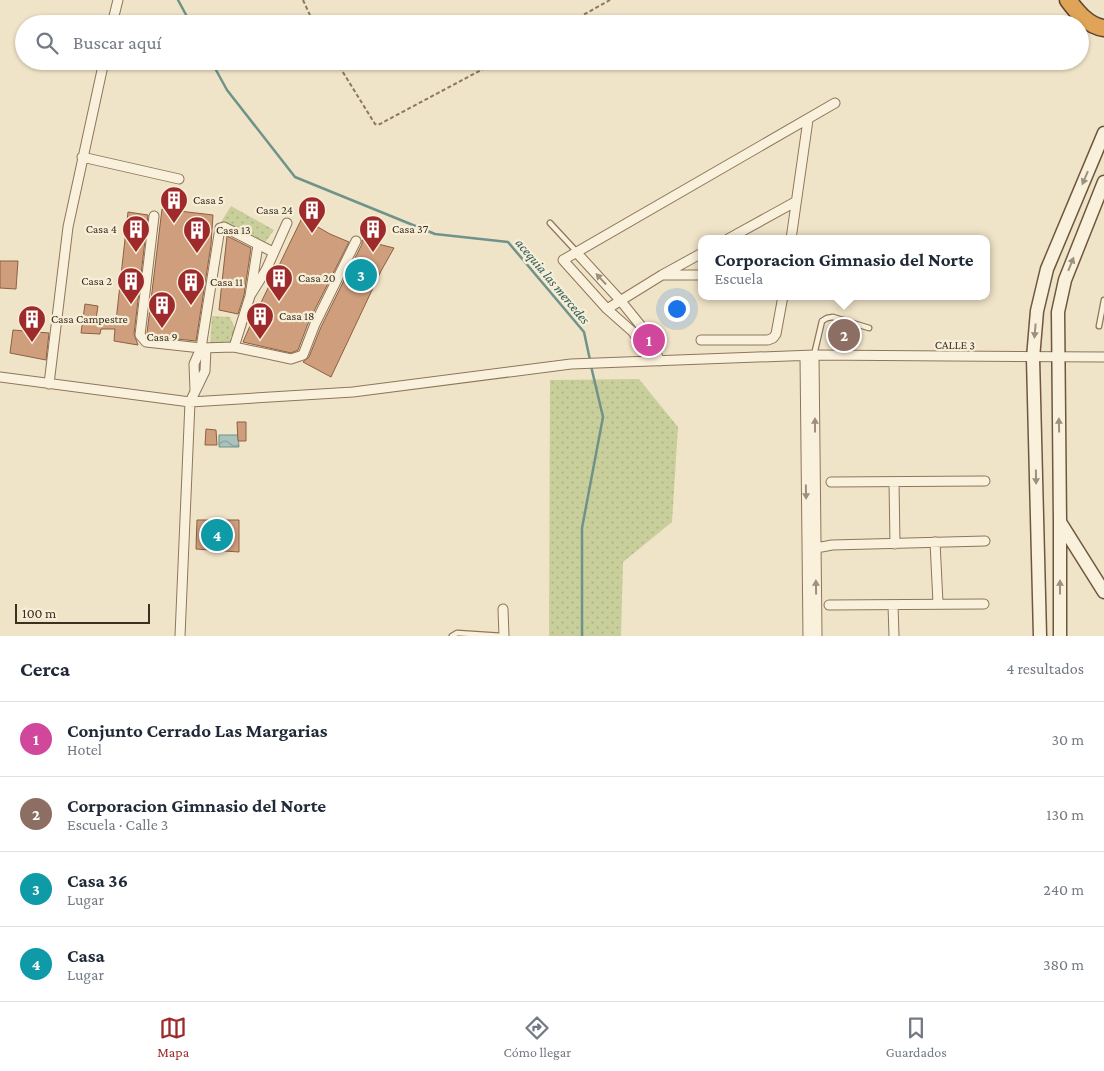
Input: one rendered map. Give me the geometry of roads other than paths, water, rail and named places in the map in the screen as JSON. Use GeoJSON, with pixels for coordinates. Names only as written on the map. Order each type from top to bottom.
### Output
{"type":"FeatureCollection","features":[{"type":"Feature","properties":{"kind":"highway"},"geometry":{"type":"LineString","coordinates":[[1068,0],[1080,15]]}},
{"type":"Feature","properties":{"kind":"highway"},"geometry":{"type":"LineString","coordinates":[[1089,21],[1102,30]]}},
{"type":"Feature","properties":{"kind":"main road"},"geometry":{"type":"LineString","coordinates":[[1040,636],[1033,358],[1037,311],[1047,269],[1104,133]]}},
{"type":"Feature","properties":{"kind":"main road"},"geometry":{"type":"LineString","coordinates":[[1060,636],[1058,312],[1065,280],[1104,182]]}},
{"type":"Feature","properties":{"kind":"main road"},"geometry":{"type":"LineString","coordinates":[[1060,522],[1104,592]]}},
{"type":"Feature","properties":{"kind":"street"},"geometry":{"type":"LineString","coordinates":[[114,15],[118,0]]}},
{"type":"Feature","properties":{"kind":"street"},"geometry":{"type":"LineString","coordinates":[[49,384],[68,227],[102,70]]}},
{"type":"Feature","properties":{"kind":"street"},"geometry":{"type":"LineString","coordinates":[[656,361],[632,332],[607,309],[563,260],[835,103]]}},
{"type":"Feature","properties":{"kind":"street"},"geometry":{"type":"LineString","coordinates":[[791,235],[808,120]]}},
{"type":"Feature","properties":{"kind":"street"},"geometry":{"type":"LineString","coordinates":[[82,157],[179,179]]}},
{"type":"Feature","properties":{"kind":"street"},"geometry":{"type":"LineString","coordinates":[[735,235],[795,202]]}},
{"type":"Feature","properties":{"kind":"street"},"geometry":{"type":"LineString","coordinates":[[154,216],[140,335],[146,342],[203,348],[234,347],[291,359],[303,354],[315,324],[356,241]]}},
{"type":"Feature","properties":{"kind":"street"},"geometry":{"type":"LineString","coordinates":[[250,296],[266,270],[287,223]]}},
{"type":"Feature","properties":{"kind":"street"},"geometry":{"type":"LineString","coordinates":[[180,636],[190,402],[194,391],[194,364],[203,348],[220,228],[224,227],[273,252]]}},
{"type":"Feature","properties":{"kind":"street"},"geometry":{"type":"LineString","coordinates":[[234,347],[250,296],[258,245]]}},
{"type":"Feature","properties":{"kind":"street"},"geometry":{"type":"LineString","coordinates":[[576,252],[620,300],[645,331],[656,361]]}},
{"type":"Feature","properties":{"kind":"street"},"geometry":{"type":"LineString","coordinates":[[607,309],[662,275],[698,256]]}},
{"type":"Feature","properties":{"kind":"street"},"geometry":{"type":"LineString","coordinates":[[662,275],[698,275]]}},
{"type":"Feature","properties":{"kind":"street"},"geometry":{"type":"LineString","coordinates":[[702,340],[768,340],[773,338],[776,334],[781,300]]}},
{"type":"Feature","properties":{"kind":"street"},"geometry":{"type":"LineString","coordinates":[[808,636],[811,545],[810,356]]}},
{"type":"Feature","properties":{"kind":"street","name":"CALLE 3"},"geometry":{"type":"LineString","coordinates":[[0,377],[190,402],[353,392],[571,364],[810,356],[1104,358]]}},
{"type":"Feature","properties":{"kind":"street"},"geometry":{"type":"LineString","coordinates":[[831,482],[985,481]]}},
{"type":"Feature","properties":{"kind":"street"},"geometry":{"type":"LineString","coordinates":[[894,482],[895,544]]}},
{"type":"Feature","properties":{"kind":"street"},"geometry":{"type":"LineString","coordinates":[[811,545],[986,541]]}},
{"type":"Feature","properties":{"kind":"street"},"geometry":{"type":"LineString","coordinates":[[935,542],[938,604]]}},
{"type":"Feature","properties":{"kind":"street"},"geometry":{"type":"LineString","coordinates":[[811,545],[817,636]]}},
{"type":"Feature","properties":{"kind":"street"},"geometry":{"type":"LineString","coordinates":[[893,604],[894,636]]}},
{"type":"Feature","properties":{"kind":"street"},"geometry":{"type":"LineString","coordinates":[[829,605],[984,604]]}},
{"type":"Feature","properties":{"kind":"street"},"geometry":{"type":"LineString","coordinates":[[503,609],[503,636]]}},
{"type":"Feature","properties":{"kind":"lane"},"geometry":{"type":"LineString","coordinates":[[550,223],[576,252]]}},
{"type":"Feature","properties":{"kind":"lane"},"geometry":{"type":"LineString","coordinates":[[1099,326],[1104,300]]}},
{"type":"Feature","properties":{"kind":"lane"},"geometry":{"type":"LineString","coordinates":[[810,356],[822,321],[827,318],[833,317],[869,328]]}},
{"type":"Feature","properties":{"kind":"lane"},"geometry":{"type":"LineString","coordinates":[[842,356],[843,320]]}},
{"type":"Feature","properties":{"kind":"lane"},"geometry":{"type":"LineString","coordinates":[[452,636],[457,633],[503,636]]}},
{"type":"Feature","properties":{"kind":"water"},"geometry":{"type":"Polygon","coordinates":[[[219,435],[238,435],[239,447],[219,447],[219,435]]]}},
{"type":"Feature","properties":{"kind":"waterway","name":"acequia las mercedes"},"geometry":{"type":"LineString","coordinates":[[178,0],[186,15]]}},
{"type":"Feature","properties":{"kind":"waterway","name":"acequia las mercedes"},"geometry":{"type":"LineString","coordinates":[[216,70],[227,90],[295,177],[435,234],[508,242],[584,332],[590,360]]}},
{"type":"Feature","properties":{"kind":"waterway","name":"acequia las mercedes"},"geometry":{"type":"LineString","coordinates":[[582,636],[582,528],[603,417],[591,366]]}},
{"type":"Feature","properties":{"kind":"place","name":"Casa 5"},"geometry":{"type":"Point","coordinates":[174,224]}},
{"type":"Feature","properties":{"kind":"place","name":"Casa 24"},"geometry":{"type":"Point","coordinates":[312,234]}},
{"type":"Feature","properties":{"kind":"place","name":"Casa 4"},"geometry":{"type":"Point","coordinates":[136,253]}},
{"type":"Feature","properties":{"kind":"place","name":"Casa 37"},"geometry":{"type":"Point","coordinates":[373,253]}},
{"type":"Feature","properties":{"kind":"place","name":"Casa 13"},"geometry":{"type":"Point","coordinates":[197,254]}},
{"type":"Feature","properties":{"kind":"place","name":"Casa 36"},"geometry":{"type":"Point","coordinates":[361,275]}},
{"type":"Feature","properties":{"kind":"place","name":"Casa 20"},"geometry":{"type":"Point","coordinates":[279,302]}},
{"type":"Feature","properties":{"kind":"place","name":"Casa 2"},"geometry":{"type":"Point","coordinates":[131,305]}},
{"type":"Feature","properties":{"kind":"place","name":"Casa 11"},"geometry":{"type":"Point","coordinates":[191,306]}},
{"type":"Feature","properties":{"kind":"place","name":"Casa 9"},"geometry":{"type":"Point","coordinates":[162,329]}},
{"type":"Feature","properties":{"kind":"place","name":"Corporacion Gimnasio del Norte"},"geometry":{"type":"Point","coordinates":[844,335]}},
{"type":"Feature","properties":{"kind":"place","name":"Casa 18"},"geometry":{"type":"Point","coordinates":[260,340]}},
{"type":"Feature","properties":{"kind":"place","name":"Conjunto Cerrado Las Margarias"},"geometry":{"type":"Point","coordinates":[649,340]}},
{"type":"Feature","properties":{"kind":"place","name":"Casa Campestre"},"geometry":{"type":"Point","coordinates":[32,343]}},
{"type":"Feature","properties":{"kind":"place","name":"Casa"},"geometry":{"type":"Point","coordinates":[217,535]}}]}
